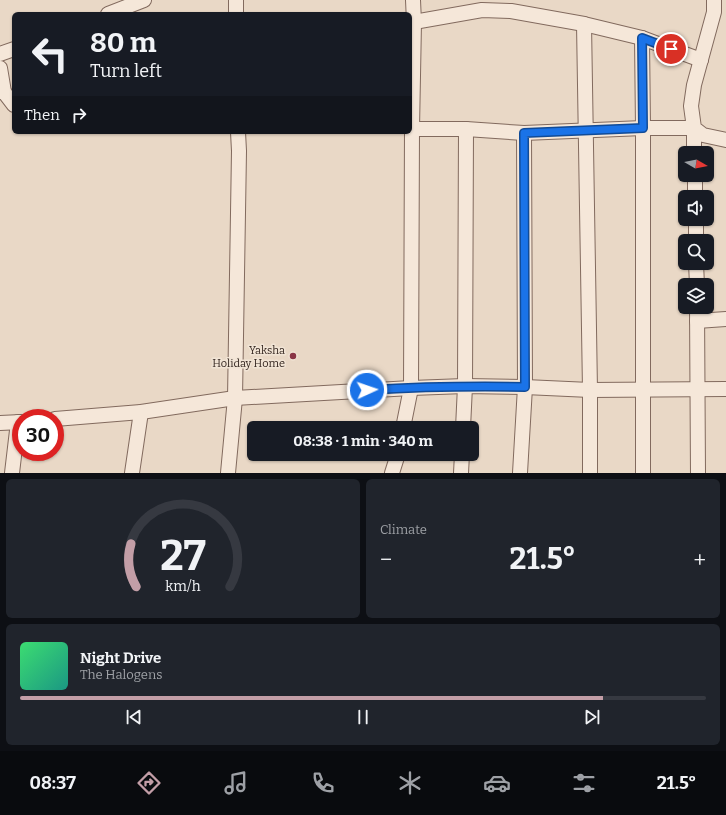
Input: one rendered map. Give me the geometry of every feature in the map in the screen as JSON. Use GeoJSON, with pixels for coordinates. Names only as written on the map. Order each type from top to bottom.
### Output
{"type":"FeatureCollection","features":[{"type":"Feature","properties":{"kind":"street"},"geometry":{"type":"LineString","coordinates":[[113,12],[144,0]]}},
{"type":"Feature","properties":{"kind":"street"},"geometry":{"type":"LineString","coordinates":[[236,0],[236,12]]}},
{"type":"Feature","properties":{"kind":"street"},"geometry":{"type":"LineString","coordinates":[[412,56],[414,22],[413,0]]}},
{"type":"Feature","properties":{"kind":"street"},"geometry":{"type":"LineString","coordinates":[[694,146],[694,128],[691,106],[694,85],[714,12],[714,0]]}},
{"type":"Feature","properties":{"kind":"street"},"geometry":{"type":"LineString","coordinates":[[414,22],[482,10],[511,11],[584,24],[642,38],[701,60]]}},
{"type":"Feature","properties":{"kind":"street"},"geometry":{"type":"LineString","coordinates":[[584,24],[590,473]]}},
{"type":"Feature","properties":{"kind":"street"},"geometry":{"type":"LineString","coordinates":[[642,38],[643,473]]}},
{"type":"Feature","properties":{"kind":"street"},"geometry":{"type":"LineString","coordinates":[[0,54],[12,50]]}},
{"type":"Feature","properties":{"kind":"street"},"geometry":{"type":"LineString","coordinates":[[0,68],[2,92],[12,103]]}},
{"type":"Feature","properties":{"kind":"street"},"geometry":{"type":"LineString","coordinates":[[412,129],[466,128],[524,133],[643,128],[694,128],[702,135],[726,140]]}},
{"type":"Feature","properties":{"kind":"street"},"geometry":{"type":"LineString","coordinates":[[463,421],[465,386],[466,128]]}},
{"type":"Feature","properties":{"kind":"street"},"geometry":{"type":"LineString","coordinates":[[520,473],[525,387],[524,133]]}},
{"type":"Feature","properties":{"kind":"street"},"geometry":{"type":"LineString","coordinates":[[228,473],[235,398],[239,159],[238,134]]}},
{"type":"Feature","properties":{"kind":"street"},"geometry":{"type":"LineString","coordinates":[[404,421],[411,388],[412,134]]}},
{"type":"Feature","properties":{"kind":"street"},"geometry":{"type":"LineString","coordinates":[[698,473],[697,314],[726,319]]}},
{"type":"Feature","properties":{"kind":"street"},"geometry":{"type":"LineString","coordinates":[[64,418],[141,412],[235,398],[411,388],[465,386],[590,390],[726,388]]}},
{"type":"Feature","properties":{"kind":"street"},"geometry":{"type":"LineString","coordinates":[[132,473],[141,412]]}},
{"type":"Feature","properties":{"kind":"street"},"geometry":{"type":"LineString","coordinates":[[0,423],[12,422]]}},
{"type":"Feature","properties":{"kind":"street"},"geometry":{"type":"LineString","coordinates":[[12,473],[14,461]]}},
{"type":"Feature","properties":{"kind":"street"},"geometry":{"type":"LineString","coordinates":[[392,473],[396,461]]}},
{"type":"Feature","properties":{"kind":"street"},"geometry":{"type":"LineString","coordinates":[[400,461],[405,473]]}},
{"type":"Feature","properties":{"kind":"street"},"geometry":{"type":"LineString","coordinates":[[461,473],[462,461]]}},
{"type":"Feature","properties":{"kind":"place","name":"Yaksha Holiday Home"},"geometry":{"type":"Point","coordinates":[293,356]}},
{"type":"Feature","properties":{"kind":"route"},"geometry":{"type":"LineString","coordinates":[[367,390],[465,386],[525,387],[524,133],[643,128],[642,38],[671,49]]}}]}
